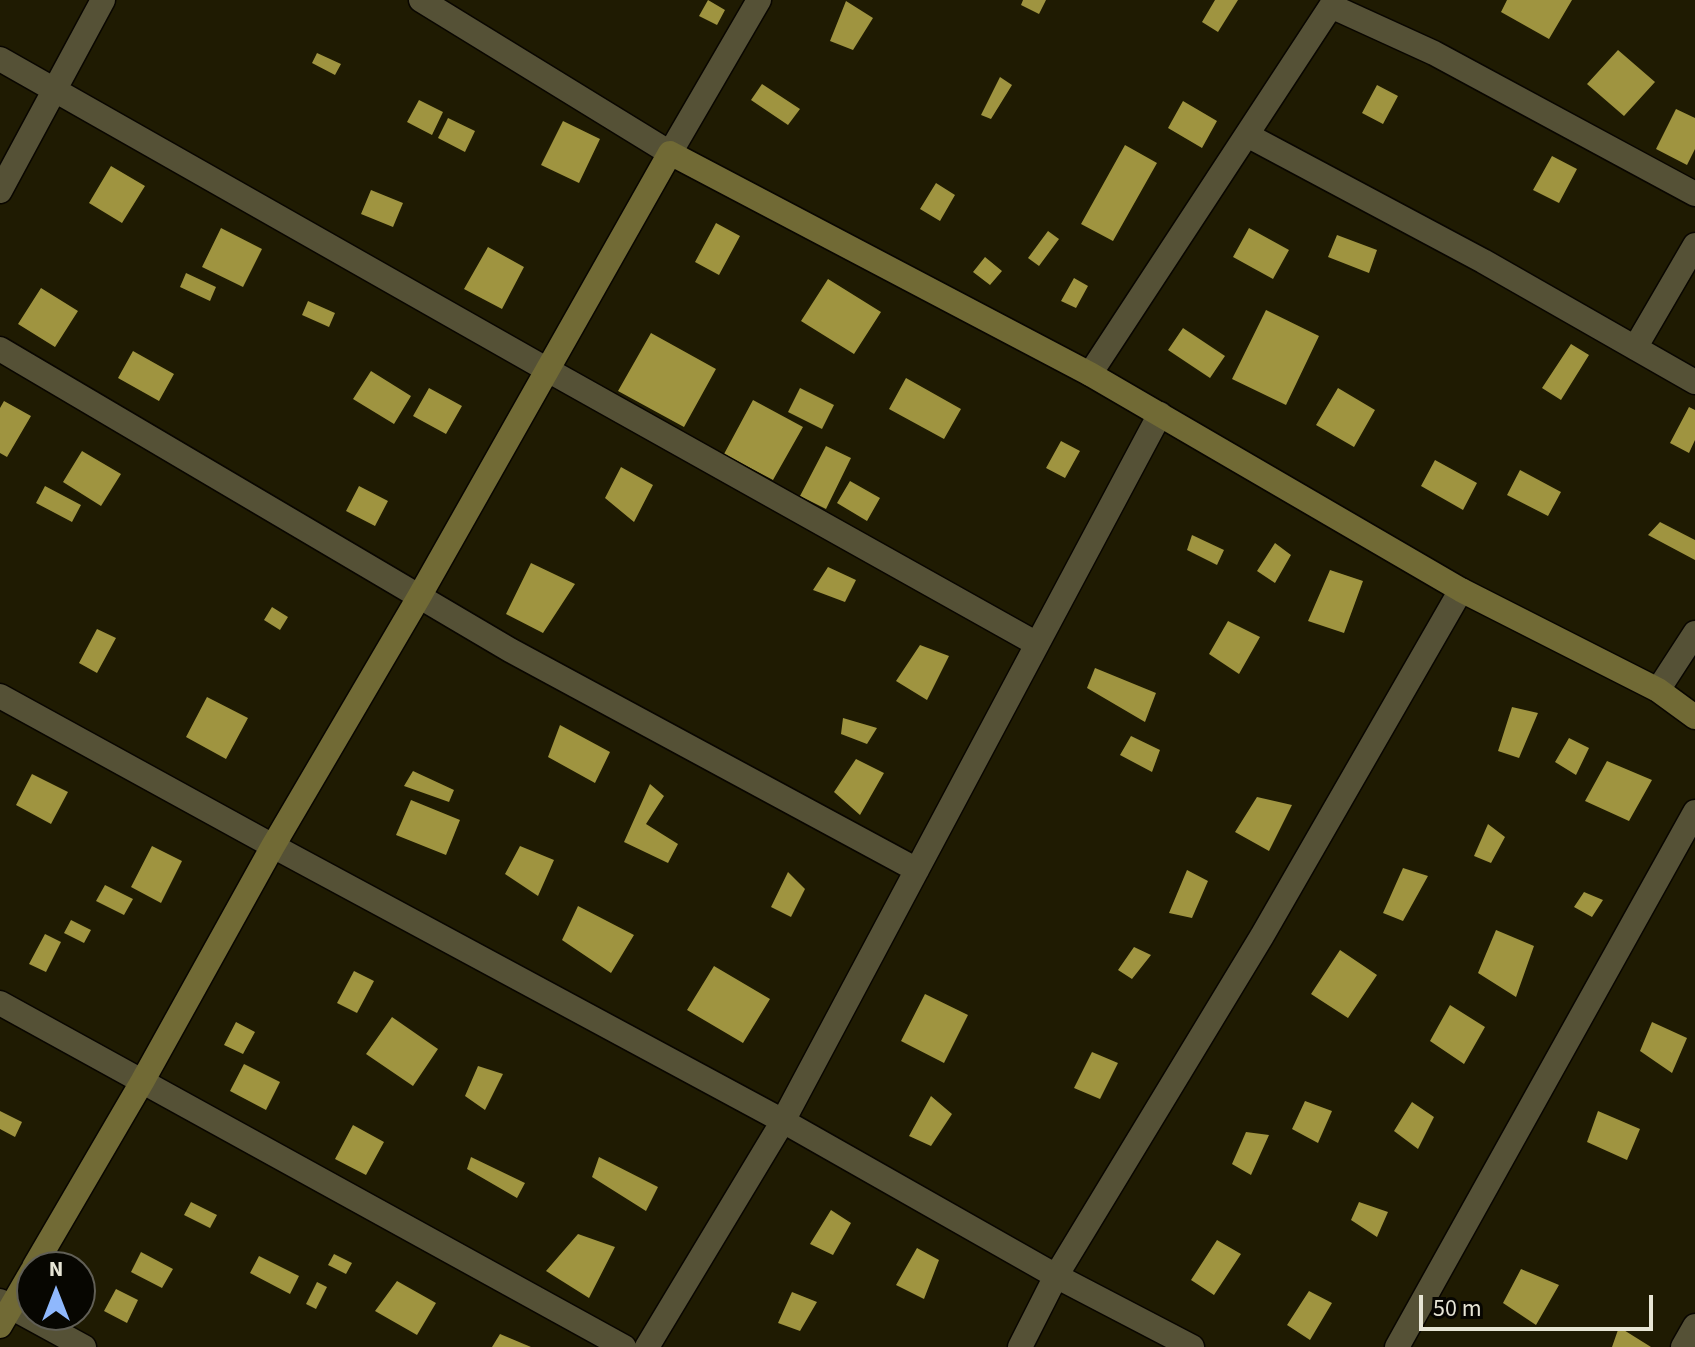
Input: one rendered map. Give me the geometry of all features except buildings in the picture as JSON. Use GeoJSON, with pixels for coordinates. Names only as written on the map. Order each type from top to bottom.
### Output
{"type":"FeatureCollection","features":[{"type":"Feature","properties":{"kind":"street"},"geometry":{"type":"LineString","coordinates":[[0,191],[103,0]]}},
{"type":"Feature","properties":{"kind":"street"},"geometry":{"type":"LineString","coordinates":[[421,0],[670,153],[1090,374],[1461,590],[1658,690],[1695,717]]}},
{"type":"Feature","properties":{"kind":"street"},"geometry":{"type":"LineString","coordinates":[[43,1251],[759,0]]}},
{"type":"Feature","properties":{"kind":"street"},"geometry":{"type":"LineString","coordinates":[[1090,374],[1333,3],[1434,53],[1695,194]]}},
{"type":"Feature","properties":{"kind":"street"},"geometry":{"type":"LineString","coordinates":[[0,59],[1037,644]]}},
{"type":"Feature","properties":{"kind":"street"},"geometry":{"type":"LineString","coordinates":[[1247,135],[1483,261],[1695,382]]}},
{"type":"Feature","properties":{"kind":"street"},"geometry":{"type":"LineString","coordinates":[[1635,348],[1695,245]]}},
{"type":"Feature","properties":{"kind":"street"},"geometry":{"type":"LineString","coordinates":[[0,349],[510,650],[917,870]]}},
{"type":"Feature","properties":{"kind":"street"},"geometry":{"type":"LineString","coordinates":[[647,1347],[783,1121],[1160,414]]}},
{"type":"Feature","properties":{"kind":"street"},"geometry":{"type":"LineString","coordinates":[[1020,1347],[1056,1276],[1262,936],[1461,590]]}},
{"type":"Feature","properties":{"kind":"street"},"geometry":{"type":"LineString","coordinates":[[1658,690],[1695,633]]}},
{"type":"Feature","properties":{"kind":"street"},"geometry":{"type":"LineString","coordinates":[[0,696],[783,1121],[1056,1276],[1192,1347]]}},
{"type":"Feature","properties":{"kind":"street"},"geometry":{"type":"LineString","coordinates":[[1397,1347],[1695,812]]}},
{"type":"Feature","properties":{"kind":"street"},"geometry":{"type":"LineString","coordinates":[[0,1003],[624,1347]]}},
{"type":"Feature","properties":{"kind":"street"},"geometry":{"type":"LineString","coordinates":[[16,1294],[4,1311],[84,1347]]}},
{"type":"Feature","properties":{"kind":"street"},"geometry":{"type":"LineString","coordinates":[[1683,1347],[1695,1326]]}}]}
